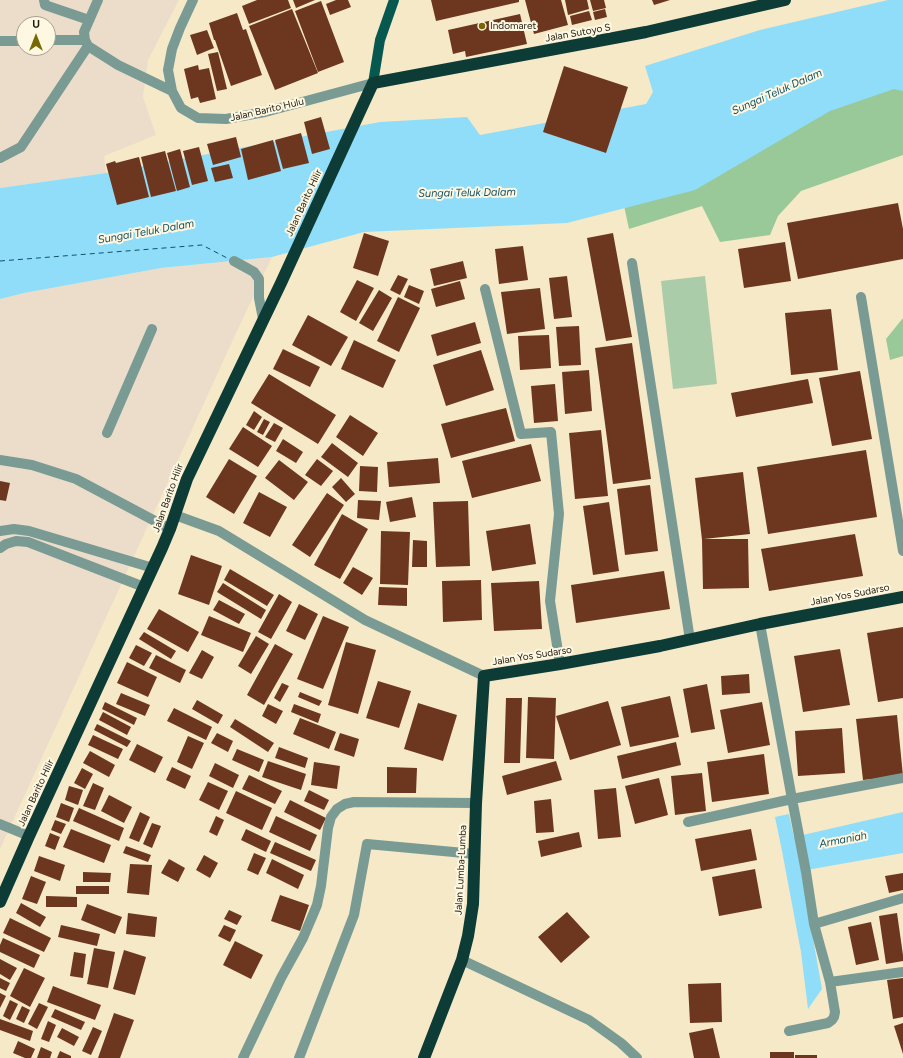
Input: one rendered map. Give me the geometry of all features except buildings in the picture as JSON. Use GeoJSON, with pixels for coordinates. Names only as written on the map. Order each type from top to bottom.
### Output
{"type":"FeatureCollection","features":[{"type":"Feature","properties":{"kind":"highway","name":"Jalan Sutoyo S"},"geometry":{"type":"LineString","coordinates":[[373,83],[646,32],[785,0]]}},
{"type":"Feature","properties":{"kind":"highway","name":"Jalan Barito Hilir"},"geometry":{"type":"LineString","coordinates":[[0,902],[29,836],[154,568],[170,529],[187,479],[281,283],[373,83]]}},
{"type":"Feature","properties":{"kind":"highway","name":"Jalan Yos Sudarso"},"geometry":{"type":"LineString","coordinates":[[484,676],[560,664],[690,640],[760,624],[903,597]]}},
{"type":"Feature","properties":{"kind":"highway","name":"Jalan Lumba-Lumba"},"geometry":{"type":"LineString","coordinates":[[424,1058],[462,960],[468,936],[473,904],[476,803],[484,676]]}},
{"type":"Feature","properties":{"kind":"main road"},"geometry":{"type":"LineString","coordinates":[[373,83],[380,40],[394,0]]}},
{"type":"Feature","properties":{"kind":"street"},"geometry":{"type":"LineString","coordinates":[[44,0],[45,5],[88,20]]}},
{"type":"Feature","properties":{"kind":"street"},"geometry":{"type":"LineString","coordinates":[[0,158],[21,147],[87,43],[84,32],[98,0]]}},
{"type":"Feature","properties":{"kind":"street","name":"Jalan Barito Hulu"},"geometry":{"type":"LineString","coordinates":[[193,0],[172,49],[168,70],[172,91],[181,108],[198,118],[226,119],[265,112],[373,83]]}},
{"type":"Feature","properties":{"kind":"street"},"geometry":{"type":"LineString","coordinates":[[0,41],[16,40]]}},
{"type":"Feature","properties":{"kind":"street"},"geometry":{"type":"LineString","coordinates":[[56,41],[87,43],[118,65],[172,91]]}},
{"type":"Feature","properties":{"kind":"street"},"geometry":{"type":"LineString","coordinates":[[234,261],[254,272],[259,279],[259,298],[263,320]]}},
{"type":"Feature","properties":{"kind":"street"},"geometry":{"type":"LineString","coordinates":[[632,263],[690,640]]}},
{"type":"Feature","properties":{"kind":"street"},"geometry":{"type":"LineString","coordinates":[[485,289],[521,434],[551,432],[559,514],[550,601],[560,664]]}},
{"type":"Feature","properties":{"kind":"street"},"geometry":{"type":"LineString","coordinates":[[861,297],[903,551]]}},
{"type":"Feature","properties":{"kind":"street"},"geometry":{"type":"LineString","coordinates":[[107,433],[152,329]]}},
{"type":"Feature","properties":{"kind":"street"},"geometry":{"type":"LineString","coordinates":[[0,460],[32,465],[76,479],[170,529]]}},
{"type":"Feature","properties":{"kind":"street","name":"Jalan Yos Sudarso"},"geometry":{"type":"LineString","coordinates":[[175,515],[220,531],[365,620],[484,676]]}},
{"type":"Feature","properties":{"kind":"street"},"geometry":{"type":"LineString","coordinates":[[0,531],[29,531],[154,568]]}},
{"type":"Feature","properties":{"kind":"street"},"geometry":{"type":"LineString","coordinates":[[0,548],[6,544],[16,541],[28,542],[144,587]]}},
{"type":"Feature","properties":{"kind":"street"},"geometry":{"type":"LineString","coordinates":[[760,624],[806,872],[814,924],[830,982],[835,1012],[834,1017],[828,1023],[788,1031]]}},
{"type":"Feature","properties":{"kind":"street"},"geometry":{"type":"LineString","coordinates":[[688,822],[792,799],[903,778]]}},
{"type":"Feature","properties":{"kind":"street"},"geometry":{"type":"LineString","coordinates":[[242,1058],[281,978],[303,938],[317,905],[322,879],[328,828],[331,817],[337,809],[345,804],[354,802],[476,803]]}},
{"type":"Feature","properties":{"kind":"street"},"geometry":{"type":"LineString","coordinates":[[0,824],[29,836]]}},
{"type":"Feature","properties":{"kind":"street"},"geometry":{"type":"LineString","coordinates":[[299,1058],[354,915],[367,844],[475,854]]}},
{"type":"Feature","properties":{"kind":"street"},"geometry":{"type":"LineString","coordinates":[[814,924],[903,898]]}},
{"type":"Feature","properties":{"kind":"street"},"geometry":{"type":"LineString","coordinates":[[462,960],[589,1020],[621,1043],[637,1058]]}},
{"type":"Feature","properties":{"kind":"street"},"geometry":{"type":"LineString","coordinates":[[830,982],[903,972]]}},
{"type":"Feature","properties":{"kind":"shaded area"},"geometry":{"type":"Polygon","coordinates":[[[0,0],[179,0],[148,60],[143,97],[156,135],[104,156],[106,173],[0,188],[0,0]]]}},
{"type":"Feature","properties":{"kind":"shaded area"},"geometry":{"type":"Polygon","coordinates":[[[272,257],[0,849],[0,299],[24,293],[161,268],[272,257]]]}},
{"type":"Feature","properties":{"kind":"green space"},"geometry":{"type":"Polygon","coordinates":[[[903,66],[903,155],[801,191],[778,216],[770,235],[720,242],[702,206],[629,229],[623,201],[903,66]]]}},
{"type":"Feature","properties":{"kind":"green space"},"geometry":{"type":"Polygon","coordinates":[[[705,276],[717,384],[673,389],[661,281],[705,276]]]}},
{"type":"Feature","properties":{"kind":"green space"},"geometry":{"type":"Polygon","coordinates":[[[903,318],[903,356],[890,360],[886,339],[903,318]]]}},
{"type":"Feature","properties":{"kind":"water","name":"Sungai Teluk Dalam"},"geometry":{"type":"Polygon","coordinates":[[[888,0],[903,0],[903,91],[894,89],[830,111],[695,190],[567,223],[364,232],[272,257],[161,268],[24,293],[0,299],[0,188],[106,173],[380,122],[467,117],[480,135],[646,104],[653,92],[645,66],[760,30],[888,0]]]}},
{"type":"Feature","properties":{"kind":"water","name":"Armaniah"},"geometry":{"type":"Polygon","coordinates":[[[903,812],[903,853],[801,871],[822,989],[808,1009],[801,952],[775,817],[789,814],[794,837],[903,812]]]}},
{"type":"Feature","properties":{"kind":"ferry route"},"geometry":{"type":"LineString","coordinates":[[0,261],[202,245],[229,259]]}},
{"type":"Feature","properties":{"kind":"place","name":"Indomaret"},"geometry":{"type":"Point","coordinates":[482,26]}}]}
